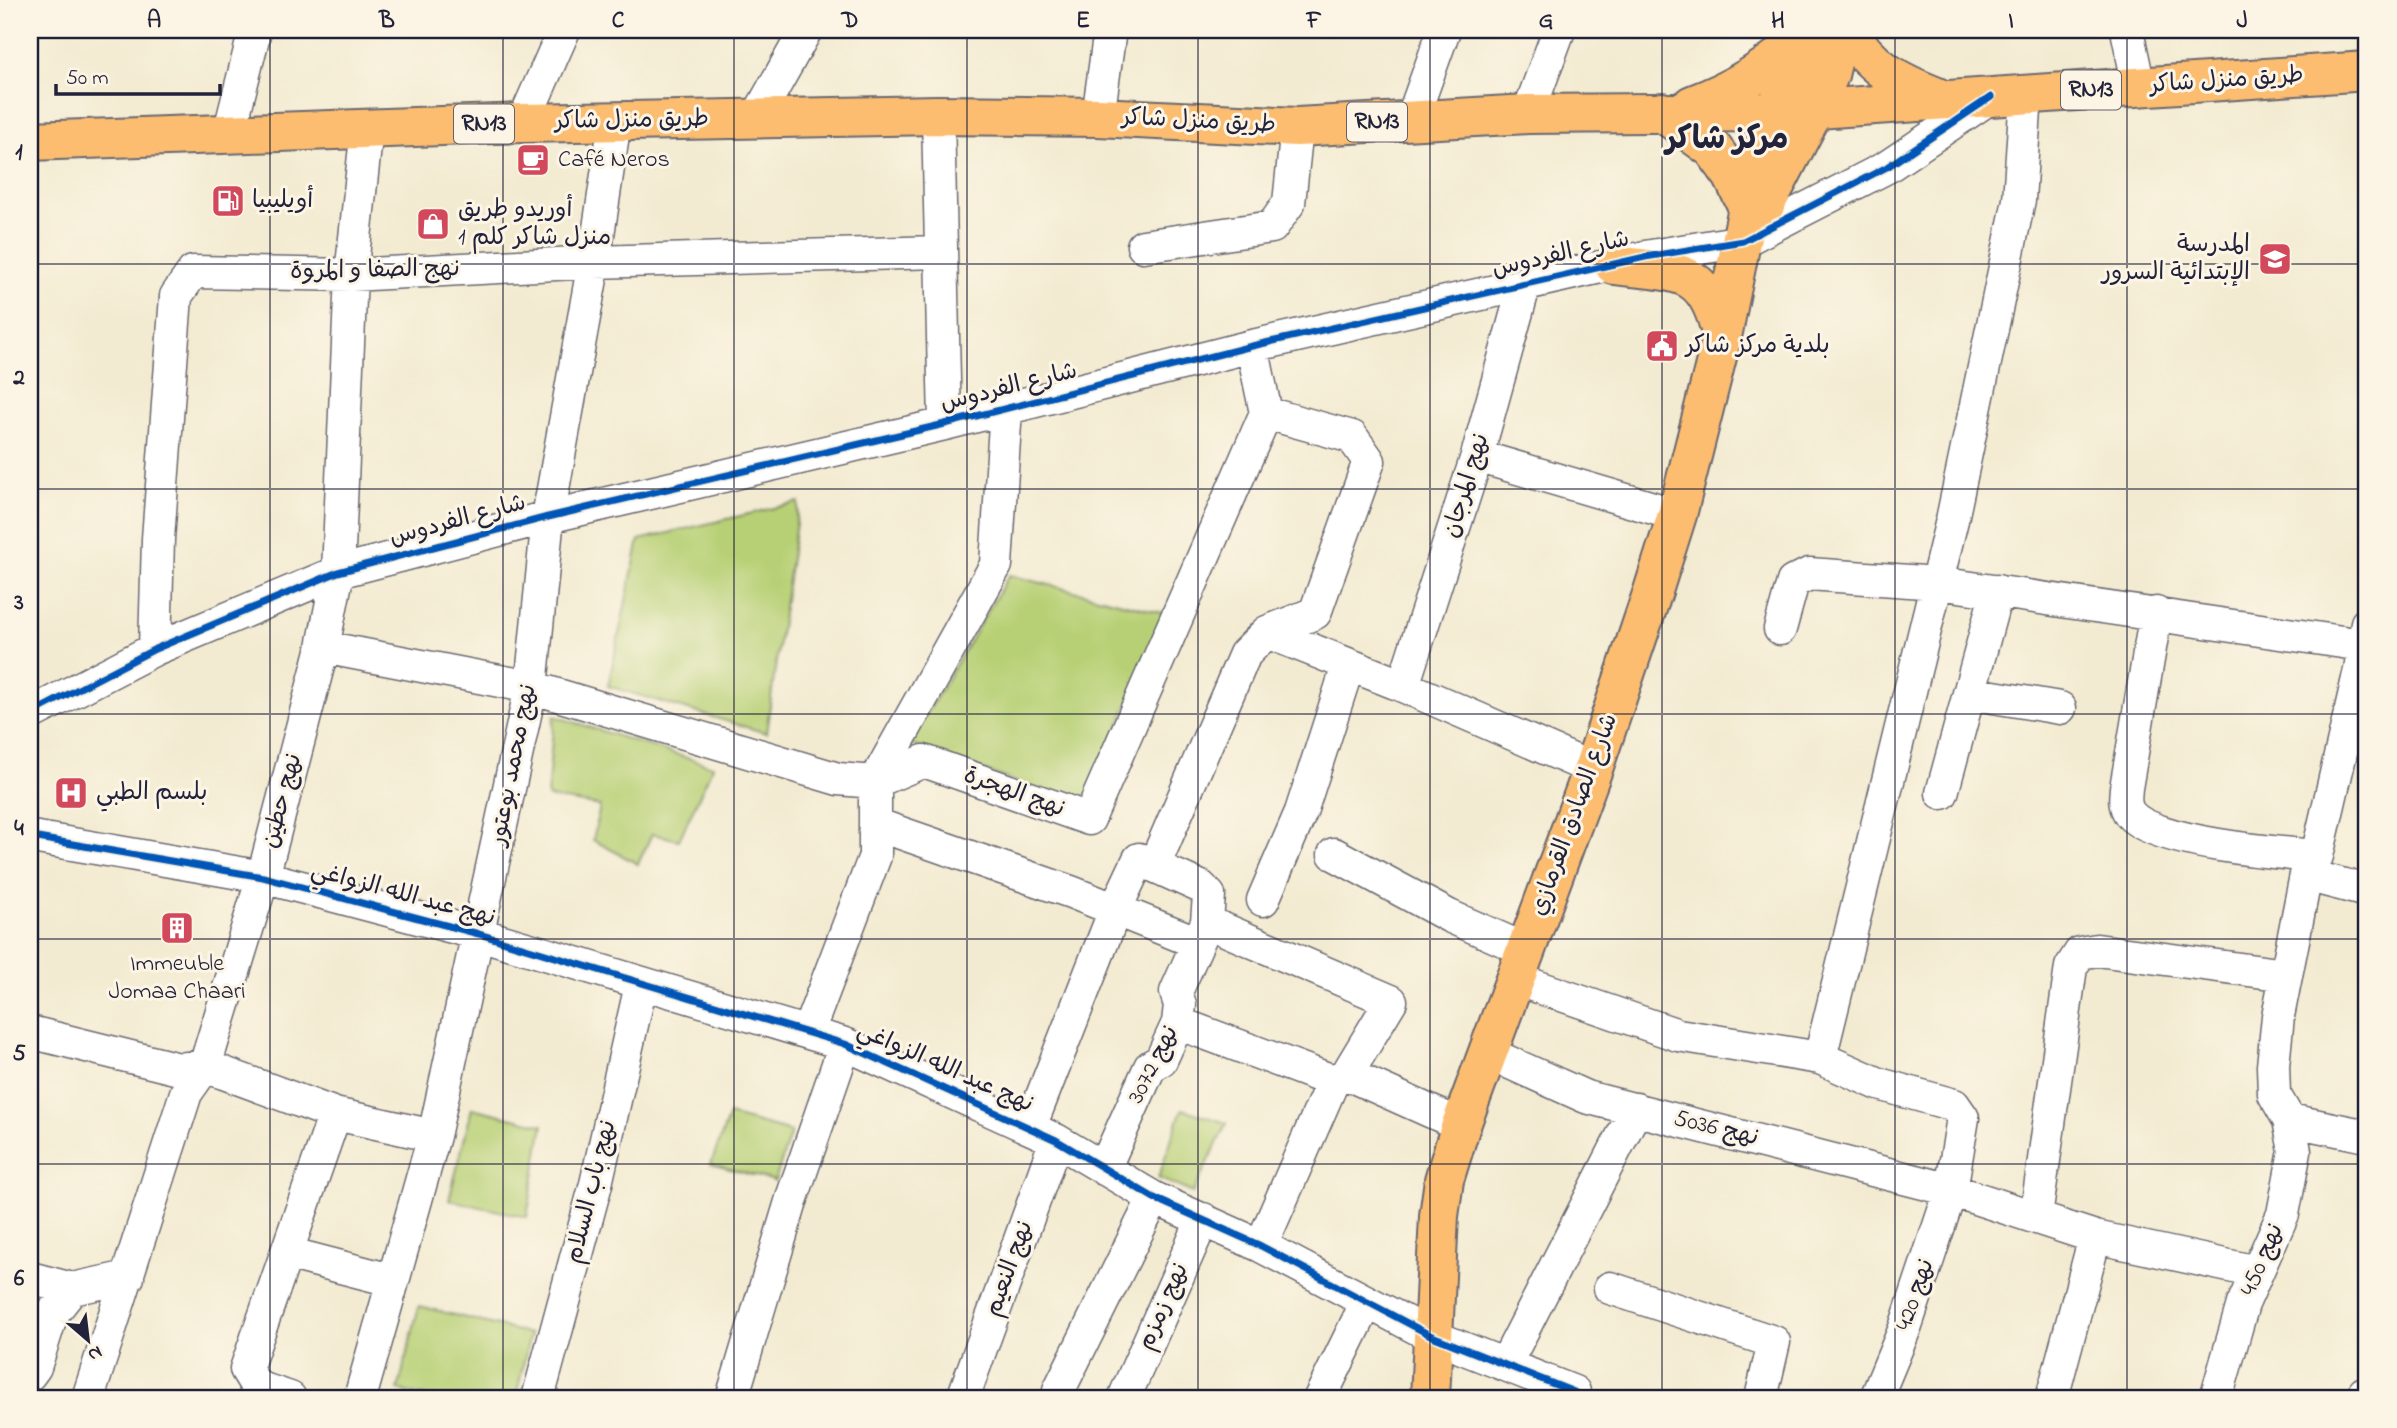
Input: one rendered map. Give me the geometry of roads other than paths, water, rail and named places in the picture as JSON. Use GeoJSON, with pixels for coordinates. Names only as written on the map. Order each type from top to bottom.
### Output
{"type":"FeatureCollection","features":[{"type":"Feature","properties":{"kind":"main road","name":"شارع الصادق القرمازي"},"geometry":{"type":"LineString","coordinates":[[1430,1398],[1444,1180],[1461,1125],[1593,769],[1677,515],[1774,112],[1811,30]]}},
{"type":"Feature","properties":{"kind":"main road"},"geometry":{"type":"LineString","coordinates":[[1667,112],[1721,94],[1749,79],[1781,59],[1811,30]]}},
{"type":"Feature","properties":{"kind":"main road","name":"شارع الصادق القرمازي"},"geometry":{"type":"LineString","coordinates":[[1745,227],[1768,203],[1815,108],[1829,75],[1840,30]]}},
{"type":"Feature","properties":{"kind":"main road"},"geometry":{"type":"LineString","coordinates":[[1849,30],[1857,44],[1882,71],[1898,82],[1946,100]]}},
{"type":"Feature","properties":{"kind":"main road","name":"طريق منزل شاكر"},"geometry":{"type":"LineString","coordinates":[[30,141],[523,123],[938,115],[1098,117],[1297,127],[1528,114],[1774,112],[2367,71]]}},
{"type":"Feature","properties":{"kind":"main road"},"geometry":{"type":"LineString","coordinates":[[1667,112],[1713,149],[1732,175],[1745,227]]}},
{"type":"Feature","properties":{"kind":"main road"},"geometry":{"type":"LineString","coordinates":[[1615,265],[1681,274],[1702,286],[1717,316],[1722,337]]}},
{"type":"Feature","properties":{"kind":"street"},"geometry":{"type":"LineString","coordinates":[[229,134],[255,30]]}},
{"type":"Feature","properties":{"kind":"street"},"geometry":{"type":"LineString","coordinates":[[523,123],[564,30]]}},
{"type":"Feature","properties":{"kind":"street"},"geometry":{"type":"LineString","coordinates":[[756,119],[806,30]]}},
{"type":"Feature","properties":{"kind":"street"},"geometry":{"type":"LineString","coordinates":[[1098,117],[1110,30]]}},
{"type":"Feature","properties":{"kind":"street"},"geometry":{"type":"LineString","coordinates":[[1412,119],[1444,30]]}},
{"type":"Feature","properties":{"kind":"street"},"geometry":{"type":"LineString","coordinates":[[1528,114],[1559,30]]}},
{"type":"Feature","properties":{"kind":"street"},"geometry":{"type":"LineString","coordinates":[[2127,30],[2139,87]]}},
{"type":"Feature","properties":{"kind":"street"},"geometry":{"type":"LineString","coordinates":[[1334,854],[1450,916],[1521,964],[1678,1035],[1820,1058],[1938,583],[2019,200],[2009,96]]}},
{"type":"Feature","properties":{"kind":"street","name":"شارع الفردوس"},"geometry":{"type":"LineString","coordinates":[[30,714],[155,649],[338,572],[548,517],[945,424],[1252,346],[1615,265],[1745,227],[1887,167],[2009,96]]}},
{"type":"Feature","properties":{"kind":"street"},"geometry":{"type":"LineString","coordinates":[[938,115],[939,252],[945,424]]}},
{"type":"Feature","properties":{"kind":"street","name":"نهج محمد بوعتور"},"geometry":{"type":"LineString","coordinates":[[360,1398],[391,1280],[434,1136],[530,687],[548,517],[594,262],[615,121]]}},
{"type":"Feature","properties":{"kind":"street"},"geometry":{"type":"LineString","coordinates":[[1143,246],[1272,227],[1289,203],[1297,127]]}},
{"type":"Feature","properties":{"kind":"street","name":"نهج حطين"},"geometry":{"type":"LineString","coordinates":[[88,1398],[186,1093],[205,1066],[263,877],[323,647],[338,572],[351,275],[367,128]]}},
{"type":"Feature","properties":{"kind":"street","name":"نهج الصفا و المروة"},"geometry":{"type":"LineString","coordinates":[[155,649],[158,539],[176,296],[193,272],[351,275],[594,262],[939,252]]}},
{"type":"Feature","properties":{"kind":"street","name":"نهج المرجان"},"geometry":{"type":"LineString","coordinates":[[1403,686],[1477,456],[1525,283]]}},
{"type":"Feature","properties":{"kind":"street"},"geometry":{"type":"LineString","coordinates":[[1201,932],[1209,895],[1201,887],[1154,866],[1245,654],[1267,632],[1315,613],[1369,461],[1352,437],[1266,413],[1252,346]]}},
{"type":"Feature","properties":{"kind":"street"},"geometry":{"type":"LineString","coordinates":[[808,1032],[874,856],[875,782],[996,565],[1006,408]]}},
{"type":"Feature","properties":{"kind":"street","name":"نهج الهجرة"},"geometry":{"type":"LineString","coordinates":[[323,647],[530,687],[838,779],[875,782],[924,761],[1089,820],[1266,413]]}},
{"type":"Feature","properties":{"kind":"street"},"geometry":{"type":"LineString","coordinates":[[1477,456],[1677,515]]}},
{"type":"Feature","properties":{"kind":"street"},"geometry":{"type":"LineString","coordinates":[[1780,629],[1793,582],[1809,574],[1938,583],[2156,613],[2364,652]]}},
{"type":"Feature","properties":{"kind":"street"},"geometry":{"type":"LineString","coordinates":[[1942,793],[1997,591]]}},
{"type":"Feature","properties":{"kind":"street"},"geometry":{"type":"LineString","coordinates":[[2156,613],[2126,788],[2125,806],[2132,816],[2173,834],[2311,865],[2367,891]]}},
{"type":"Feature","properties":{"kind":"street"},"geometry":{"type":"LineString","coordinates":[[1267,632],[1403,686],[1593,769]]}},
{"type":"Feature","properties":{"kind":"street","name":"نهج 450"},"geometry":{"type":"LineString","coordinates":[[2216,1398],[2243,1304],[2283,1214],[2295,1151],[2289,1120],[2274,1094],[2273,1066],[2286,975],[2364,652]]}},
{"type":"Feature","properties":{"kind":"street"},"geometry":{"type":"LineString","coordinates":[[1263,900],[1301,812],[1348,666]]}},
{"type":"Feature","properties":{"kind":"street"},"geometry":{"type":"LineString","coordinates":[[1969,693],[2060,708]]}},
{"type":"Feature","properties":{"kind":"street"},"geometry":{"type":"LineString","coordinates":[[875,824],[1115,910],[1201,932],[1391,1001],[1340,1078],[1261,1246]]}},
{"type":"Feature","properties":{"kind":"street","name":"نهج عبد الله الزواغي"},"geometry":{"type":"LineString","coordinates":[[32,837],[263,877],[479,934],[641,985],[845,1044],[1043,1133],[1154,1198],[1261,1246],[1432,1336],[1574,1392]]}},
{"type":"Feature","properties":{"kind":"street","name":"نهج النعيم"},"geometry":{"type":"LineString","coordinates":[[963,1398],[1043,1133],[1115,910],[1139,859],[1154,866]]}},
{"type":"Feature","properties":{"kind":"street","name":"نهج 3072"},"geometry":{"type":"LineString","coordinates":[[1104,1169],[1150,1067],[1161,1060],[1178,1023],[1180,1005],[1176,992],[1201,932]]}},
{"type":"Feature","properties":{"kind":"street"},"geometry":{"type":"LineString","coordinates":[[2036,1217],[2071,967],[2080,953],[2097,950],[2286,975]]}},
{"type":"Feature","properties":{"kind":"street","name":"نهج باب السلام"},"geometry":{"type":"LineString","coordinates":[[538,1398],[596,1184],[641,985]]}},
{"type":"Feature","properties":{"kind":"street"},"geometry":{"type":"LineString","coordinates":[[1178,1023],[1340,1078],[1461,1125]]}},
{"type":"Feature","properties":{"kind":"street"},"geometry":{"type":"LineString","coordinates":[[30,1032],[179,1069],[205,1066],[335,1114],[434,1136]]}},
{"type":"Feature","properties":{"kind":"street"},"geometry":{"type":"LineString","coordinates":[[732,1398],[793,1195],[845,1044]]}},
{"type":"Feature","properties":{"kind":"street","name":"نهج 5036"},"geometry":{"type":"LineString","coordinates":[[1488,1053],[1586,1097],[1951,1190],[2095,1237],[2257,1272]]}},
{"type":"Feature","properties":{"kind":"street","name":"نهج 420"},"geometry":{"type":"LineString","coordinates":[[1820,1058],[1879,1084],[1954,1105],[1963,1118],[1951,1190],[1905,1328],[1876,1398]]}},
{"type":"Feature","properties":{"kind":"street"},"geometry":{"type":"LineString","coordinates":[[1505,1365],[1636,1109]]}},
{"type":"Feature","properties":{"kind":"street"},"geometry":{"type":"LineString","coordinates":[[290,1398],[257,1387],[246,1369],[335,1114]]}},
{"type":"Feature","properties":{"kind":"street"},"geometry":{"type":"LineString","coordinates":[[2289,1120],[2367,1136]]}},
{"type":"Feature","properties":{"kind":"street"},"geometry":{"type":"LineString","coordinates":[[1059,1390],[1154,1198]]}},
{"type":"Feature","properties":{"kind":"street","name":"نهج زمزم"},"geometry":{"type":"LineString","coordinates":[[1126,1397],[1203,1219]]}},
{"type":"Feature","properties":{"kind":"street"},"geometry":{"type":"LineString","coordinates":[[2052,1398],[2095,1237]]}},
{"type":"Feature","properties":{"kind":"street"},"geometry":{"type":"LineString","coordinates":[[287,1252],[391,1280]]}},
{"type":"Feature","properties":{"kind":"street"},"geometry":{"type":"LineString","coordinates":[[30,1278],[72,1289],[128,1277]]}},
{"type":"Feature","properties":{"kind":"street"},"geometry":{"type":"LineString","coordinates":[[1610,1288],[1774,1342],[1761,1398]]}},
{"type":"Feature","properties":{"kind":"street"},"geometry":{"type":"LineString","coordinates":[[30,1374],[35,1367],[52,1314],[72,1289]]}},
{"type":"Feature","properties":{"kind":"street"},"geometry":{"type":"LineString","coordinates":[[1320,1398],[1367,1302]]}},
{"type":"Feature","properties":{"kind":"place","name":"Café Neros"},"geometry":{"type":"Point","coordinates":[533,160]}},
{"type":"Feature","properties":{"kind":"place","name":"أويليبيا"},"geometry":{"type":"Point","coordinates":[228,201]}},
{"type":"Feature","properties":{"kind":"place","name":"أوريدو طريق منزل شاكر كلم 1"},"geometry":{"type":"Point","coordinates":[433,224]}},
{"type":"Feature","properties":{"kind":"place","name":"المدرسة الإبتدائية السرور"},"geometry":{"type":"Point","coordinates":[2275,259]}},
{"type":"Feature","properties":{"kind":"place","name":"بلدية مركز شاكر"},"geometry":{"type":"Point","coordinates":[1662,346]}},
{"type":"Feature","properties":{"kind":"place","name":"بلسم الطبي"},"geometry":{"type":"Point","coordinates":[71,793]}},
{"type":"Feature","properties":{"kind":"place","name":"Immeuble Jomaa Chaari"},"geometry":{"type":"Point","coordinates":[177,928]}},
{"type":"Feature","properties":{"kind":"district","name":"مركز شاكر"},"geometry":{"type":"Point","coordinates":[1727,140]}}]}
